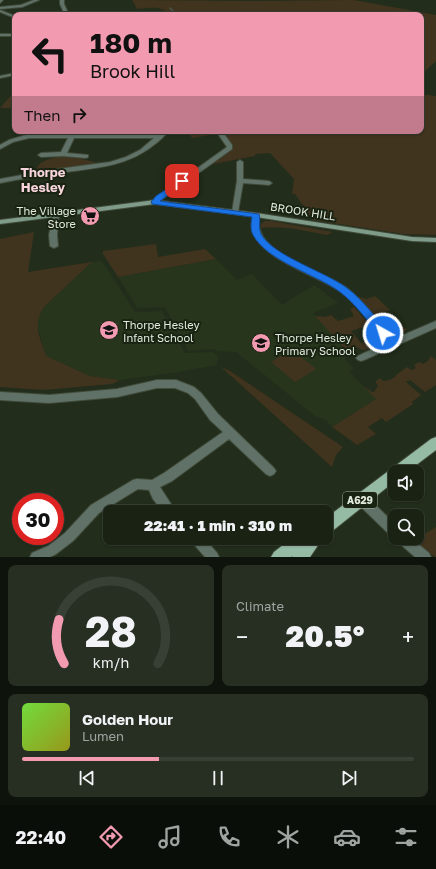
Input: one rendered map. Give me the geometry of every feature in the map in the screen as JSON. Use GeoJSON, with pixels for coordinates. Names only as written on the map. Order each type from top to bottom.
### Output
{"type":"FeatureCollection","features":[{"type":"Feature","properties":{"kind":"main road","name":"BROOK HILL"},"geometry":{"type":"LineString","coordinates":[[0,222],[155,202],[256,215],[395,237],[436,240]]}},
{"type":"Feature","properties":{"kind":"main road","name":"A629"},"geometry":{"type":"LineString","coordinates":[[407,465],[436,444]]}},
{"type":"Feature","properties":{"kind":"main road","name":"A629"},"geometry":{"type":"LineString","coordinates":[[333,521],[388,479]]}},
{"type":"Feature","properties":{"kind":"main road"},"geometry":{"type":"LineString","coordinates":[[279,557],[294,545]]}},
{"type":"Feature","properties":{"kind":"main road"},"geometry":{"type":"LineString","coordinates":[[300,557],[309,545]]}},
{"type":"Feature","properties":{"kind":"street"},"geometry":{"type":"LineString","coordinates":[[0,8],[22,6],[37,0]]}},
{"type":"Feature","properties":{"kind":"street"},"geometry":{"type":"LineString","coordinates":[[62,0],[66,12]]}},
{"type":"Feature","properties":{"kind":"street"},"geometry":{"type":"LineString","coordinates":[[0,12],[12,17]]}},
{"type":"Feature","properties":{"kind":"street"},"geometry":{"type":"LineString","coordinates":[[6,19],[12,17]]}},
{"type":"Feature","properties":{"kind":"street"},"geometry":{"type":"LineString","coordinates":[[0,35],[12,35]]}},
{"type":"Feature","properties":{"kind":"street"},"geometry":{"type":"LineString","coordinates":[[0,77],[12,75]]}},
{"type":"Feature","properties":{"kind":"street"},"geometry":{"type":"LineString","coordinates":[[0,181],[50,172],[111,164],[142,151],[162,134]]}},
{"type":"Feature","properties":{"kind":"street"},"geometry":{"type":"LineString","coordinates":[[155,202],[170,189],[230,148],[221,134]]}},
{"type":"Feature","properties":{"kind":"street"},"geometry":{"type":"LineString","coordinates":[[63,154],[72,135]]}},
{"type":"Feature","properties":{"kind":"street"},"geometry":{"type":"LineString","coordinates":[[0,147],[11,141],[29,136],[160,136]]}},
{"type":"Feature","properties":{"kind":"street"},"geometry":{"type":"LineString","coordinates":[[41,155],[63,154],[86,156]]}},
{"type":"Feature","properties":{"kind":"street"},"geometry":{"type":"LineString","coordinates":[[235,212],[240,181],[240,162]]}},
{"type":"Feature","properties":{"kind":"street"},"geometry":{"type":"LineString","coordinates":[[240,181],[269,183]]}},
{"type":"Feature","properties":{"kind":"street"},"geometry":{"type":"LineString","coordinates":[[54,246],[53,235],[56,215]]}},
{"type":"Feature","properties":{"kind":"street"},"geometry":{"type":"LineString","coordinates":[[256,215],[255,226],[257,234],[264,243],[288,260],[344,290],[361,306],[393,343]]}},
{"type":"Feature","properties":{"kind":"street"},"geometry":{"type":"LineString","coordinates":[[361,358],[436,324]]}},
{"type":"Feature","properties":{"kind":"street"},"geometry":{"type":"LineString","coordinates":[[0,396],[49,399],[117,393],[157,384],[176,384],[191,390],[198,396],[214,417],[230,434],[270,471]]}},
{"type":"Feature","properties":{"kind":"street"},"geometry":{"type":"LineString","coordinates":[[36,557],[52,550],[69,537],[95,509],[112,498],[137,484],[153,485],[168,477],[230,434]]}},
{"type":"Feature","properties":{"kind":"street"},"geometry":{"type":"LineString","coordinates":[[153,485],[157,495],[165,505]]}},
{"type":"Feature","properties":{"kind":"street"},"geometry":{"type":"LineString","coordinates":[[361,499],[388,525]]}},
{"type":"Feature","properties":{"kind":"street"},"geometry":{"type":"LineString","coordinates":[[202,545],[213,557]]}},
{"type":"Feature","properties":{"kind":"street"},"geometry":{"type":"LineString","coordinates":[[410,545],[425,557]]}},
{"type":"Feature","properties":{"kind":"shaded area"},"geometry":{"type":"Polygon","coordinates":[[[132,0],[354,0],[420,12],[167,12],[159,8],[137,9],[132,0]]]}},
{"type":"Feature","properties":{"kind":"shaded area"},"geometry":{"type":"Polygon","coordinates":[[[424,13],[436,15],[436,61],[424,72],[424,13]]]}},
{"type":"Feature","properties":{"kind":"shaded area"},"geometry":{"type":"Polygon","coordinates":[[[12,94],[12,108],[0,108],[12,94]]]}},
{"type":"Feature","properties":{"kind":"shaded area"},"geometry":{"type":"Polygon","coordinates":[[[424,94],[436,96],[436,235],[404,234],[313,220],[295,194],[292,194],[294,179],[270,153],[255,154],[255,156],[208,165],[228,152],[232,146],[224,134],[424,134],[424,94]]]}},
{"type":"Feature","properties":{"kind":"shaded area"},"geometry":{"type":"Polygon","coordinates":[[[185,134],[217,134],[192,138],[190,135],[185,134]]]}},
{"type":"Feature","properties":{"kind":"shaded area"},"geometry":{"type":"Polygon","coordinates":[[[58,157],[73,157],[99,163],[36,172],[41,163],[58,157]]]}},
{"type":"Feature","properties":{"kind":"shaded area"},"geometry":{"type":"Polygon","coordinates":[[[265,221],[333,232],[327,235],[286,228],[261,228],[261,224],[265,221]]]}},
{"type":"Feature","properties":{"kind":"shaded area"},"geometry":{"type":"Polygon","coordinates":[[[34,232],[28,272],[92,262],[44,307],[40,314],[38,320],[38,331],[46,356],[90,376],[120,380],[112,384],[43,390],[0,387],[0,239],[34,232]]]}},
{"type":"Feature","properties":{"kind":"shaded area"},"geometry":{"type":"Polygon","coordinates":[[[156,244],[158,257],[205,249],[216,259],[118,277],[103,254],[103,251],[156,244]]]}},
{"type":"Feature","properties":{"kind":"shaded area","name":"Thorpe Hesley Primary School"},"geometry":{"type":"Polygon","coordinates":[[[216,259],[237,280],[252,274],[282,305],[314,285],[336,301],[338,303],[313,313],[347,351],[345,359],[354,369],[349,372],[376,399],[332,427],[326,420],[315,416],[236,352],[217,351],[213,349],[188,351],[165,307],[137,308],[118,277],[216,259]]]}},
{"type":"Feature","properties":{"kind":"shaded area"},"geometry":{"type":"Polygon","coordinates":[[[102,261],[135,312],[162,311],[185,353],[212,352],[218,356],[217,365],[120,380],[90,376],[46,356],[37,325],[39,314],[44,307],[92,262],[102,261]]]}},
{"type":"Feature","properties":{"kind":"shaded area"},"geometry":{"type":"Polygon","coordinates":[[[375,296],[390,310],[380,314],[382,317],[389,323],[401,325],[407,330],[398,334],[390,333],[358,297],[367,299],[375,296]]]}},
{"type":"Feature","properties":{"kind":"shaded area"},"geometry":{"type":"Polygon","coordinates":[[[354,307],[370,325],[351,331],[361,343],[379,337],[380,340],[378,343],[370,349],[363,350],[357,347],[347,351],[315,316],[325,317],[331,315],[338,321],[354,316],[350,309],[354,307]]]}},
{"type":"Feature","properties":{"kind":"shaded area"},"geometry":{"type":"Polygon","coordinates":[[[291,349],[316,369],[295,382],[271,362],[291,349]]]}},
{"type":"Feature","properties":{"kind":"shaded area"},"geometry":{"type":"Polygon","coordinates":[[[431,356],[436,360],[436,385],[425,392],[410,380],[406,382],[421,395],[412,402],[413,404],[386,422],[382,418],[368,427],[376,434],[357,445],[332,427],[376,399],[363,386],[374,392],[378,386],[376,381],[380,378],[383,381],[390,380],[407,367],[411,370],[416,368],[414,365],[419,362],[423,364],[428,361],[431,356]]]}},
{"type":"Feature","properties":{"kind":"shaded area"},"geometry":{"type":"Polygon","coordinates":[[[221,367],[230,371],[343,447],[336,455],[332,467],[221,367]]]}},
{"type":"Feature","properties":{"kind":"shaded area"},"geometry":{"type":"Polygon","coordinates":[[[436,527],[436,557],[418,545],[424,545],[424,534],[436,527]]]}},
{"type":"Feature","properties":{"kind":"waterway"},"geometry":{"type":"LineString","coordinates":[[170,8],[173,12]]}},
{"type":"Feature","properties":{"kind":"place","name":"The Village Store"},"geometry":{"type":"Point","coordinates":[90,216]}},
{"type":"Feature","properties":{"kind":"place","name":"Thorpe Hesley Infant School"},"geometry":{"type":"Point","coordinates":[109,330]}},
{"type":"Feature","properties":{"kind":"place","name":"Thorpe Hesley Primary School"},"geometry":{"type":"Point","coordinates":[261,343]}},
{"type":"Feature","properties":{"kind":"district","name":"Thorpe Hesley"},"geometry":{"type":"Point","coordinates":[43,180]}},
{"type":"Feature","properties":{"kind":"route"},"geometry":{"type":"LineString","coordinates":[[182,181],[155,202],[256,215],[255,226],[257,234],[264,243],[288,260],[344,290],[358,303],[383,333]]}}]}
